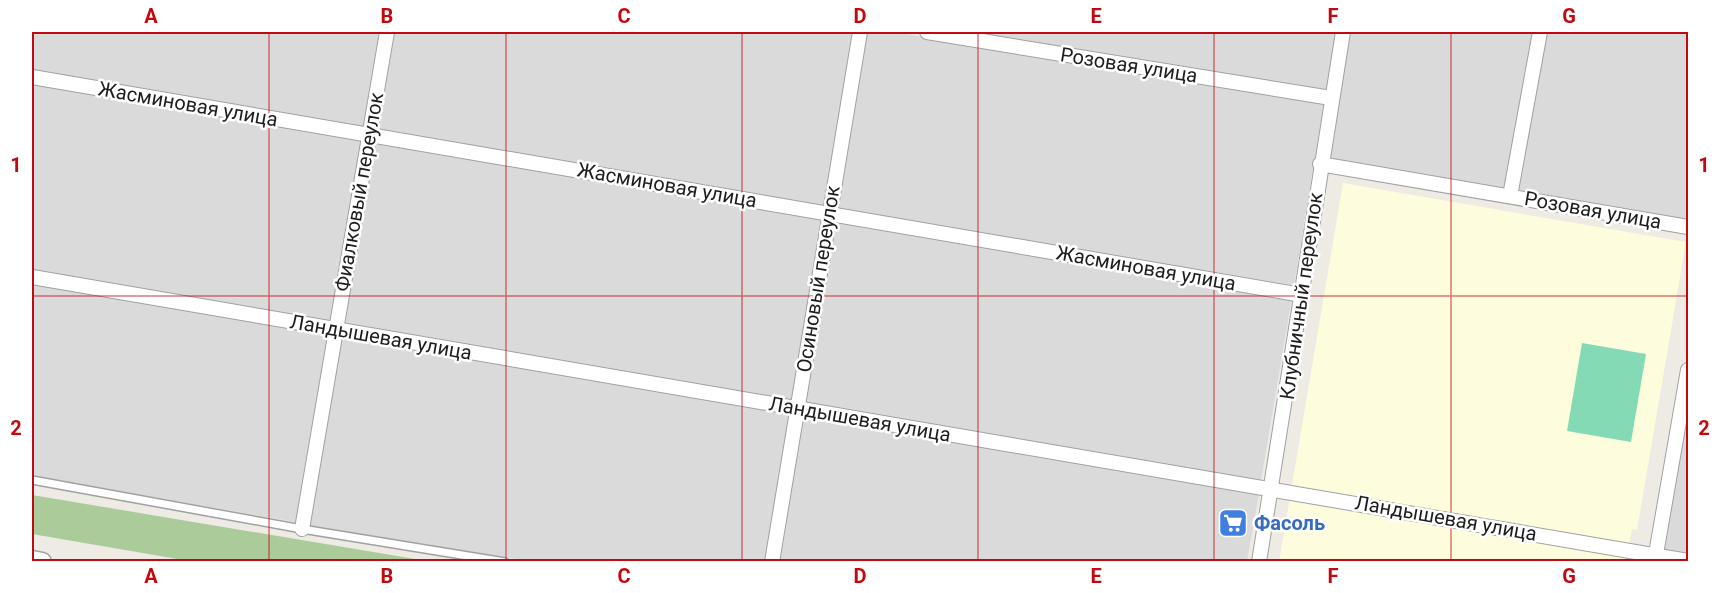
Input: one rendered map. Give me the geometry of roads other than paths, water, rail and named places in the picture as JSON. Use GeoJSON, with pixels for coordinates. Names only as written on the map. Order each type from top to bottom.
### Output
{"type":"FeatureCollection","features":[{"type":"Feature","properties":{"kind":"street","name":"Фиалковый переулок"},"geometry":{"type":"LineString","coordinates":[[302,530],[334,330],[387,32]]}},
{"type":"Feature","properties":{"kind":"street","name":"Осиновый переулок"},"geometry":{"type":"LineString","coordinates":[[772,561],[860,32]]}},
{"type":"Feature","properties":{"kind":"street","name":"Розовая улица"},"geometry":{"type":"LineString","coordinates":[[927,32],[1332,98]]}},
{"type":"Feature","properties":{"kind":"street","name":"Клубничный переулок"},"geometry":{"type":"LineString","coordinates":[[1259,561],[1302,295],[1320,164],[1343,32]]}},
{"type":"Feature","properties":{"kind":"street"},"geometry":{"type":"LineString","coordinates":[[1510,196],[1540,32]]}},
{"type":"Feature","properties":{"kind":"street","name":"Жасминовая улица"},"geometry":{"type":"LineString","coordinates":[[32,77],[1302,295]]}},
{"type":"Feature","properties":{"kind":"street","name":"Розовая улица"},"geometry":{"type":"LineString","coordinates":[[1320,164],[1689,227]]}},
{"type":"Feature","properties":{"kind":"street","name":"Ландышевая улица"},"geometry":{"type":"LineString","coordinates":[[32,277],[1689,561]]}},
{"type":"Feature","properties":{"kind":"street"},"geometry":{"type":"LineString","coordinates":[[1656,554],[1689,370]]}},
{"type":"Feature","properties":{"kind":"street"},"geometry":{"type":"LineString","coordinates":[[32,560],[42,561]]}},
{"type":"Feature","properties":{"kind":"lane"},"geometry":{"type":"LineString","coordinates":[[32,480],[302,530],[506,561]]}},
{"type":"Feature","properties":{"kind":"place","name":"Фасоль"},"geometry":{"type":"Point","coordinates":[1233,523]}}]}
